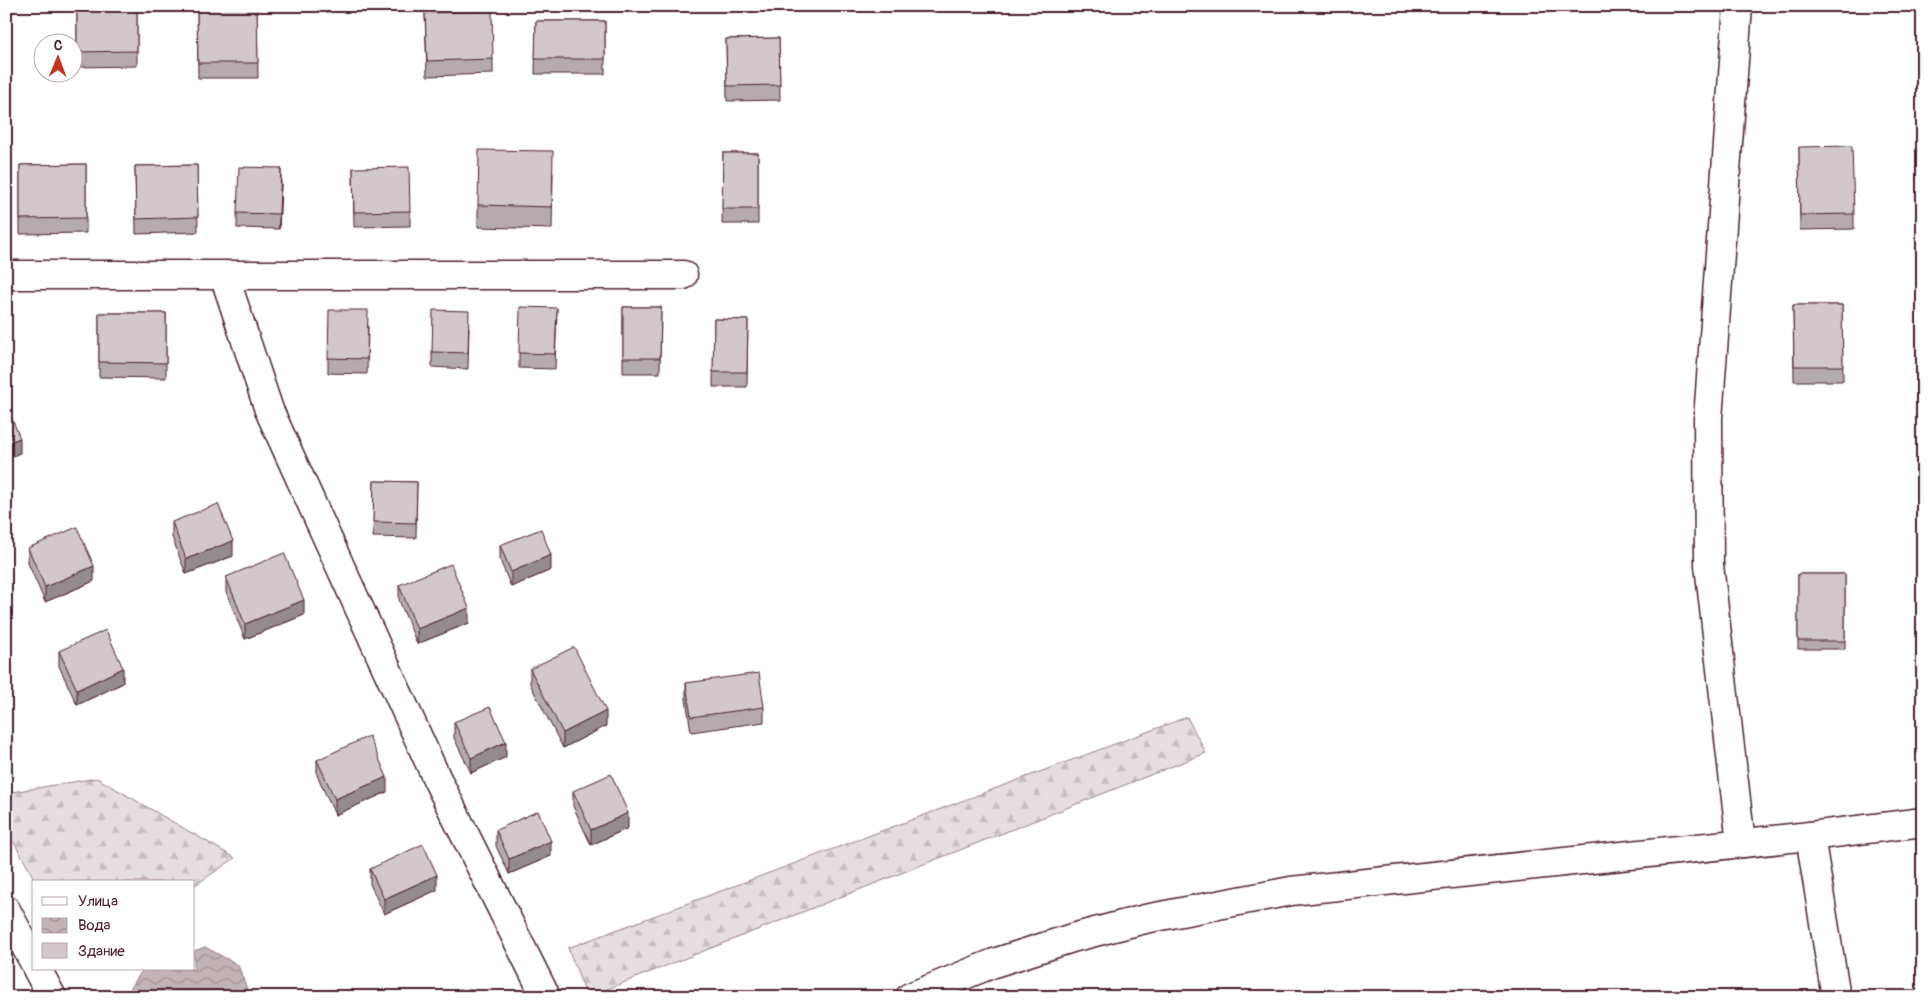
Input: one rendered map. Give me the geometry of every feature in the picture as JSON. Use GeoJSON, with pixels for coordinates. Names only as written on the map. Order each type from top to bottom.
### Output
{"type":"FeatureCollection","features":[{"type":"Feature","properties":{"kind":"street"},"geometry":{"type":"LineString","coordinates":[[1738,6],[1708,419],[1709,565],[1741,843]]}},
{"type":"Feature","properties":{"kind":"street"},"geometry":{"type":"LineString","coordinates":[[6,275],[683,275]]}},
{"type":"Feature","properties":{"kind":"street"},"geometry":{"type":"LineString","coordinates":[[224,275],[269,410],[436,779],[546,997]]}},
{"type":"Feature","properties":{"kind":"street"},"geometry":{"type":"LineString","coordinates":[[910,997],[994,963],[1072,938],[1145,919],[1291,891],[1810,836],[1923,822]]}},
{"type":"Feature","properties":{"kind":"street"},"geometry":{"type":"LineString","coordinates":[[1810,836],[1836,997]]}},
{"type":"Feature","properties":{"kind":"street"},"geometry":{"type":"LineString","coordinates":[[6,910],[32,958]]}},
{"type":"Feature","properties":{"kind":"street"},"geometry":{"type":"LineString","coordinates":[[38,970],[52,997]]}},
{"type":"Feature","properties":{"kind":"green space"},"geometry":{"type":"Polygon","coordinates":[[[1187,717],[1206,753],[587,997],[568,948],[1187,717]]]}},
{"type":"Feature","properties":{"kind":"green space"},"geometry":{"type":"Polygon","coordinates":[[[97,778],[235,858],[195,885],[195,880],[35,880],[6,828],[6,793],[97,778]]]}},
{"type":"Feature","properties":{"kind":"water"},"geometry":{"type":"Polygon","coordinates":[[[205,947],[238,965],[250,997],[125,997],[142,970],[195,970],[195,951],[205,947]]]}},
{"type":"Feature","properties":{"kind":"building"},"geometry":{"type":"Polygon","coordinates":[[[7,6],[8,53],[6,53],[7,6]]]}},
{"type":"Feature","properties":{"kind":"building"},"geometry":{"type":"Polygon","coordinates":[[[77,6],[137,6],[137,51],[82,52],[82,32],[77,32],[77,6]]]}},
{"type":"Feature","properties":{"kind":"building"},"geometry":{"type":"Polygon","coordinates":[[[197,6],[257,6],[258,63],[198,63],[197,6]]]}},
{"type":"Feature","properties":{"kind":"building"},"geometry":{"type":"Polygon","coordinates":[[[492,11],[493,59],[427,61],[425,13],[492,11]]]}},
{"type":"Feature","properties":{"kind":"building"},"geometry":{"type":"Polygon","coordinates":[[[536,21],[605,21],[605,59],[535,59],[536,21]]]}},
{"type":"Feature","properties":{"kind":"building"},"geometry":{"type":"Polygon","coordinates":[[[779,38],[780,85],[727,86],[726,39],[779,38]]]}},
{"type":"Feature","properties":{"kind":"building"},"geometry":{"type":"Polygon","coordinates":[[[1852,146],[1854,214],[1800,215],[1799,147],[1852,146]]]}},
{"type":"Feature","properties":{"kind":"building"},"geometry":{"type":"Polygon","coordinates":[[[479,150],[553,151],[552,207],[478,205],[479,150]]]}},
{"type":"Feature","properties":{"kind":"building"},"geometry":{"type":"Polygon","coordinates":[[[723,153],[758,153],[758,209],[722,209],[723,153]]]}},
{"type":"Feature","properties":{"kind":"building"},"geometry":{"type":"Polygon","coordinates":[[[86,164],[86,218],[20,219],[20,165],[86,164]]]}},
{"type":"Feature","properties":{"kind":"building"},"geometry":{"type":"Polygon","coordinates":[[[197,165],[198,217],[136,219],[135,166],[197,165]]]}},
{"type":"Feature","properties":{"kind":"building"},"geometry":{"type":"Polygon","coordinates":[[[239,167],[281,168],[279,214],[237,213],[239,167]]]}},
{"type":"Feature","properties":{"kind":"building"},"geometry":{"type":"Polygon","coordinates":[[[409,167],[410,211],[354,212],[353,168],[409,167]]]}},
{"type":"Feature","properties":{"kind":"building"},"geometry":{"type":"Polygon","coordinates":[[[1793,305],[1842,305],[1843,366],[1794,366],[1793,305]]]}},
{"type":"Feature","properties":{"kind":"building"},"geometry":{"type":"Polygon","coordinates":[[[520,307],[557,308],[555,354],[519,353],[520,307]]]}},
{"type":"Feature","properties":{"kind":"building"},"geometry":{"type":"Polygon","coordinates":[[[623,307],[661,307],[660,358],[623,358],[623,307]]]}},
{"type":"Feature","properties":{"kind":"building"},"geometry":{"type":"Polygon","coordinates":[[[329,310],[368,310],[367,359],[328,358],[329,310]]]}},
{"type":"Feature","properties":{"kind":"building"},"geometry":{"type":"Polygon","coordinates":[[[433,310],[469,311],[468,353],[432,352],[433,310]]]}},
{"type":"Feature","properties":{"kind":"building"},"geometry":{"type":"Polygon","coordinates":[[[99,313],[166,313],[166,363],[99,362],[99,313]]]}},
{"type":"Feature","properties":{"kind":"building"},"geometry":{"type":"Polygon","coordinates":[[[714,319],[748,320],[747,372],[713,372],[714,319]]]}},
{"type":"Feature","properties":{"kind":"building"},"geometry":{"type":"Polygon","coordinates":[[[6,404],[20,438],[6,443],[6,404]]]}},
{"type":"Feature","properties":{"kind":"building"},"geometry":{"type":"Polygon","coordinates":[[[374,481],[417,482],[416,523],[373,522],[374,481]]]}},
{"type":"Feature","properties":{"kind":"building"},"geometry":{"type":"Polygon","coordinates":[[[218,504],[233,541],[186,559],[172,522],[218,504]]]}},
{"type":"Feature","properties":{"kind":"building"},"geometry":{"type":"Polygon","coordinates":[[[77,527],[94,566],[45,587],[28,548],[77,527]]]}},
{"type":"Feature","properties":{"kind":"building"},"geometry":{"type":"Polygon","coordinates":[[[541,529],[551,555],[511,572],[500,545],[541,529]]]}},
{"type":"Feature","properties":{"kind":"building"},"geometry":{"type":"Polygon","coordinates":[[[284,553],[304,600],[245,624],[226,577],[284,553]]]}},
{"type":"Feature","properties":{"kind":"building"},"geometry":{"type":"Polygon","coordinates":[[[451,564],[469,608],[417,629],[399,585],[451,564]]]}},
{"type":"Feature","properties":{"kind":"building"},"geometry":{"type":"Polygon","coordinates":[[[1798,574],[1845,574],[1845,641],[1798,641],[1798,574]]]}},
{"type":"Feature","properties":{"kind":"building"},"geometry":{"type":"Polygon","coordinates":[[[106,630],[123,668],[77,690],[59,651],[106,630]]]}},
{"type":"Feature","properties":{"kind":"building"},"geometry":{"type":"Polygon","coordinates":[[[574,647],[606,711],[563,733],[530,669],[574,647]]]}},
{"type":"Feature","properties":{"kind":"building"},"geometry":{"type":"Polygon","coordinates":[[[759,673],[764,707],[691,717],[686,683],[759,673]]]}},
{"type":"Feature","properties":{"kind":"building"},"geometry":{"type":"Polygon","coordinates":[[[490,707],[506,742],[471,758],[454,722],[490,707]]]}},
{"type":"Feature","properties":{"kind":"building"},"geometry":{"type":"Polygon","coordinates":[[[369,736],[387,777],[335,799],[317,760],[369,736]]]}},
{"type":"Feature","properties":{"kind":"building"},"geometry":{"type":"Polygon","coordinates":[[[611,774],[628,813],[591,830],[573,791],[611,774]]]}},
{"type":"Feature","properties":{"kind":"building"},"geometry":{"type":"Polygon","coordinates":[[[538,811],[551,841],[509,859],[496,830],[538,811]]]}},
{"type":"Feature","properties":{"kind":"building"},"geometry":{"type":"Polygon","coordinates":[[[423,844],[437,875],[384,899],[370,869],[423,844]]]}}]}
